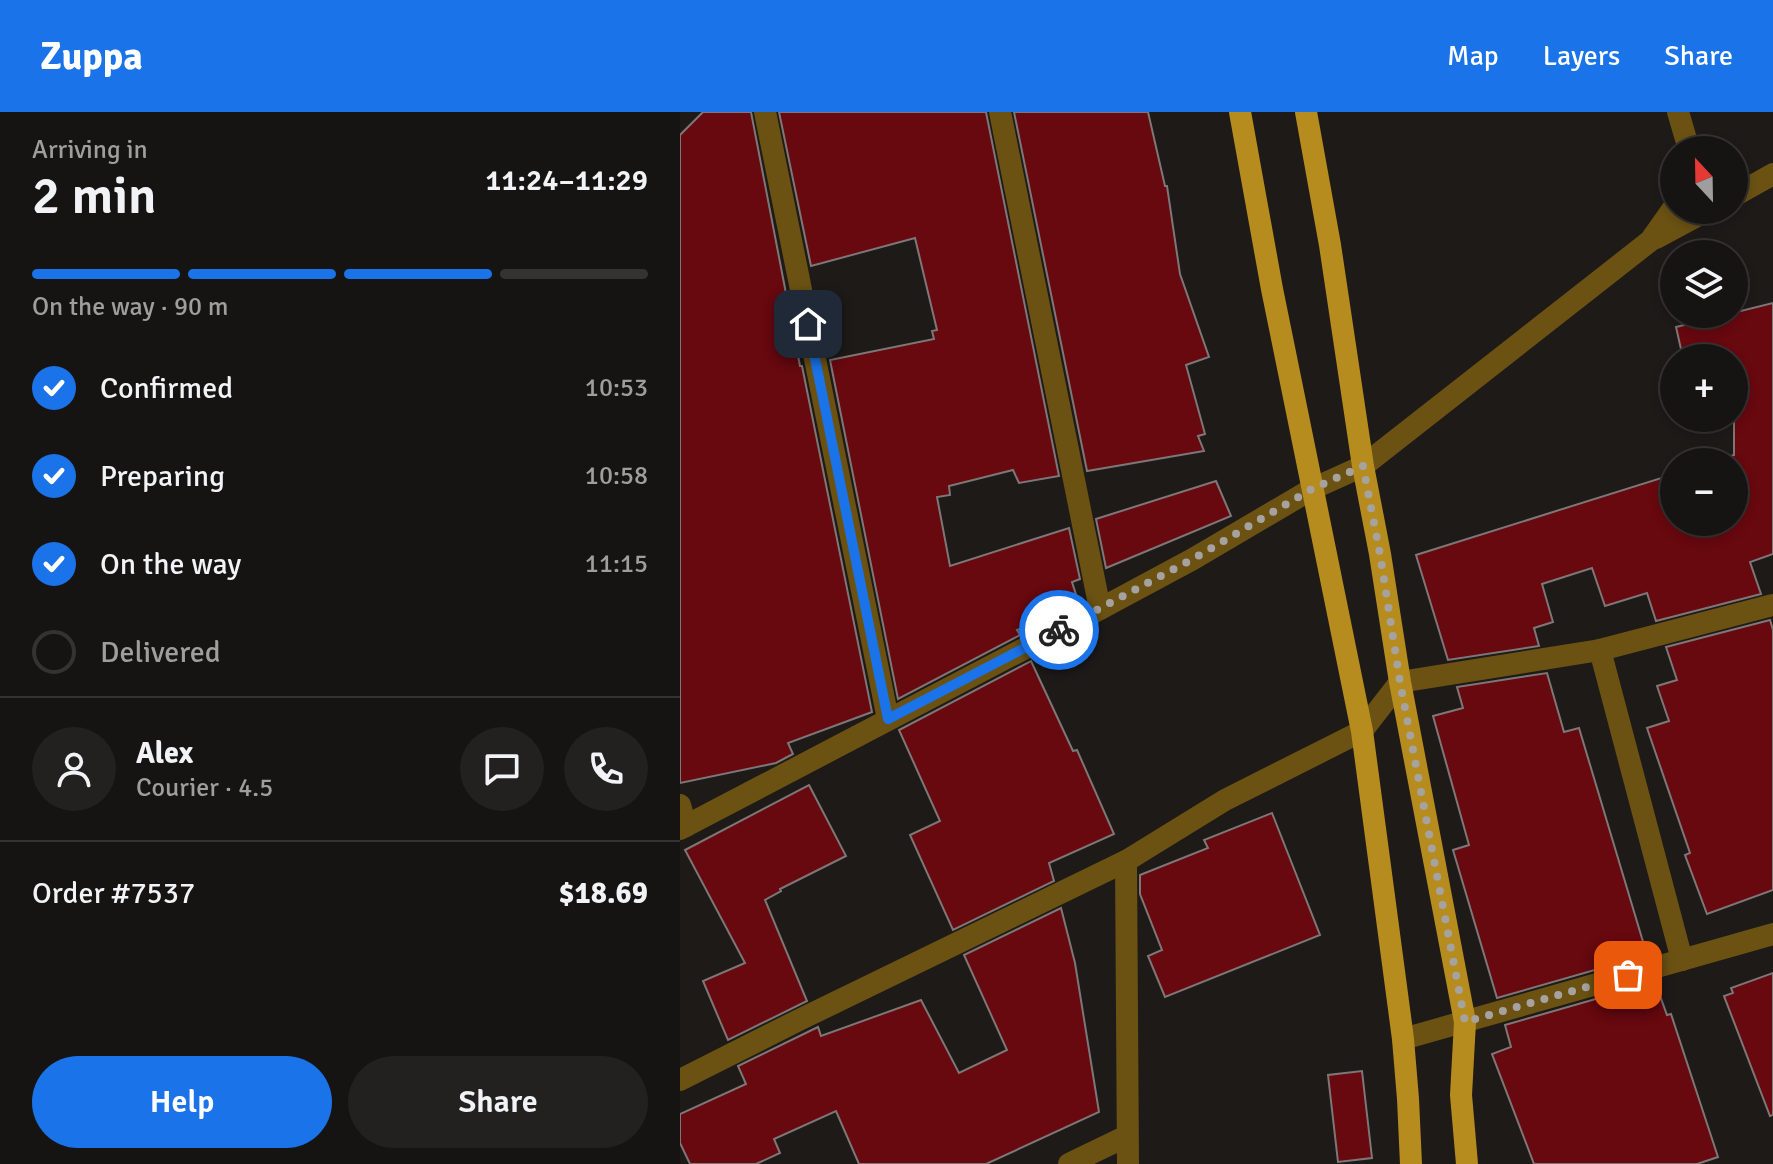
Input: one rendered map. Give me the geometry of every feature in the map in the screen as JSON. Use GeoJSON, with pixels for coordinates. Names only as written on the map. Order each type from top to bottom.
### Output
{"type":"FeatureCollection","features":[{"type":"Feature","properties":{"kind":"main road"},"geometry":{"type":"LineString","coordinates":[[1240,112],[1272,289],[1362,731],[1403,1039],[1411,1164]]}},
{"type":"Feature","properties":{"kind":"main road"},"geometry":{"type":"LineString","coordinates":[[1306,112],[1400,682],[1465,1022],[1461,1095],[1467,1164]]}},
{"type":"Feature","properties":{"kind":"street"},"geometry":{"type":"LineString","coordinates":[[765,112],[888,719]]}},
{"type":"Feature","properties":{"kind":"street"},"geometry":{"type":"LineString","coordinates":[[1000,112],[1100,609]]}},
{"type":"Feature","properties":{"kind":"street"},"geometry":{"type":"LineString","coordinates":[[1678,112],[1685,136]]}},
{"type":"Feature","properties":{"kind":"street"},"geometry":{"type":"LineString","coordinates":[[1748,188],[1773,174]]}},
{"type":"Feature","properties":{"kind":"street"},"geometry":{"type":"LineString","coordinates":[[1650,241],[1662,224]]}},
{"type":"Feature","properties":{"kind":"street"},"geometry":{"type":"LineString","coordinates":[[682,820],[888,719],[1100,609],[1312,489],[1363,466],[1650,241],[1682,224]]}},
{"type":"Feature","properties":{"kind":"street"},"geometry":{"type":"LineString","coordinates":[[680,1080],[1126,861],[1225,800],[1362,731],[1400,682],[1600,650],[1773,605]]}},
{"type":"Feature","properties":{"kind":"street"},"geometry":{"type":"LineString","coordinates":[[1600,650],[1682,960]]}},
{"type":"Feature","properties":{"kind":"street"},"geometry":{"type":"LineString","coordinates":[[1126,861],[1128,1164]]}},
{"type":"Feature","properties":{"kind":"street"},"geometry":{"type":"LineString","coordinates":[[1403,1039],[1773,934]]}},
{"type":"Feature","properties":{"kind":"street"},"geometry":{"type":"LineString","coordinates":[[1069,1164],[1127,1136]]}},
{"type":"Feature","properties":{"kind":"building"},"geometry":{"type":"Polygon","coordinates":[[[703,112],[751,112],[872,712],[788,743],[793,754],[776,763],[680,783],[680,135],[703,112]]]}},
{"type":"Feature","properties":{"kind":"building"},"geometry":{"type":"Polygon","coordinates":[[[779,112],[986,112],[1059,476],[1019,483],[1013,470],[949,486],[950,495],[937,497],[950,566],[1069,528],[1080,579],[1072,582],[1079,604],[1053,618],[1017,630],[1020,635],[898,699],[830,360],[934,339],[932,331],[937,330],[915,238],[811,266],[779,112]]]}},
{"type":"Feature","properties":{"kind":"building"},"geometry":{"type":"Polygon","coordinates":[[[1014,112],[1148,112],[1167,186],[1180,274],[1209,357],[1186,365],[1205,434],[1198,436],[1204,451],[1087,471],[1014,112]]]}},
{"type":"Feature","properties":{"kind":"building"},"geometry":{"type":"Polygon","coordinates":[[[1773,303],[1773,554],[1750,562],[1761,594],[1656,621],[1647,593],[1605,606],[1592,568],[1542,584],[1553,622],[1534,628],[1539,646],[1448,660],[1416,555],[1660,478],[1660,536],[1748,536],[1748,448],[1734,448],[1734,432],[1748,432],[1748,344],[1680,344],[1676,328],[1748,328],[1748,309],[1773,303]]]}},
{"type":"Feature","properties":{"kind":"building"},"geometry":{"type":"Polygon","coordinates":[[[1216,481],[1231,516],[1106,568],[1096,519],[1216,481]]]}},
{"type":"Feature","properties":{"kind":"building"},"geometry":{"type":"Polygon","coordinates":[[[1770,620],[1773,630],[1773,890],[1707,914],[1685,855],[1690,853],[1647,728],[1669,721],[1657,686],[1677,680],[1666,647],[1770,620]]]}},
{"type":"Feature","properties":{"kind":"building"},"geometry":{"type":"Polygon","coordinates":[[[1031,661],[1073,751],[1077,750],[1114,834],[1049,863],[1054,881],[953,930],[910,835],[940,821],[899,730],[1031,661]]]}},
{"type":"Feature","properties":{"kind":"building"},"geometry":{"type":"Polygon","coordinates":[[[1547,673],[1564,732],[1579,728],[1647,955],[1497,998],[1453,850],[1469,845],[1433,716],[1463,708],[1457,687],[1547,673]]]}},
{"type":"Feature","properties":{"kind":"building"},"geometry":{"type":"Polygon","coordinates":[[[809,785],[846,856],[780,889],[765,900],[807,1001],[728,1040],[703,981],[745,963],[685,850],[809,785]]]}},
{"type":"Feature","properties":{"kind":"building"},"geometry":{"type":"Polygon","coordinates":[[[1272,813],[1320,935],[1165,997],[1148,956],[1162,950],[1140,894],[1140,875],[1208,848],[1204,840],[1272,813]]]}},
{"type":"Feature","properties":{"kind":"building"},"geometry":{"type":"Polygon","coordinates":[[[1061,908],[1075,963],[1099,1112],[986,1164],[859,1164],[836,1111],[774,1139],[780,1153],[756,1164],[690,1164],[680,1143],[680,1114],[746,1084],[738,1066],[818,1027],[821,1036],[921,1000],[959,1073],[1007,1050],[964,955],[1061,908]]]}},
{"type":"Feature","properties":{"kind":"building"},"geometry":{"type":"Polygon","coordinates":[[[1773,973],[1773,1115],[1770,1116],[1724,996],[1733,993],[1731,988],[1773,973]]]}},
{"type":"Feature","properties":{"kind":"building"},"geometry":{"type":"Polygon","coordinates":[[[1655,982],[1667,1015],[1671,1014],[1718,1157],[1697,1164],[1534,1164],[1492,1054],[1511,1047],[1505,1025],[1655,982]]]}},
{"type":"Feature","properties":{"kind":"building"},"geometry":{"type":"Polygon","coordinates":[[[1362,1071],[1372,1158],[1338,1162],[1328,1075],[1362,1071]]]}},
{"type":"Feature","properties":{"kind":"way so far"},"geometry":{"type":"LineString","coordinates":[[1059,630],[1193,559],[1312,489],[1363,466],[1400,682],[1465,1022],[1628,975]]}},
{"type":"Feature","properties":{"kind":"route"},"geometry":{"type":"LineString","coordinates":[[808,324],[888,719],[1059,630]]}}]}
